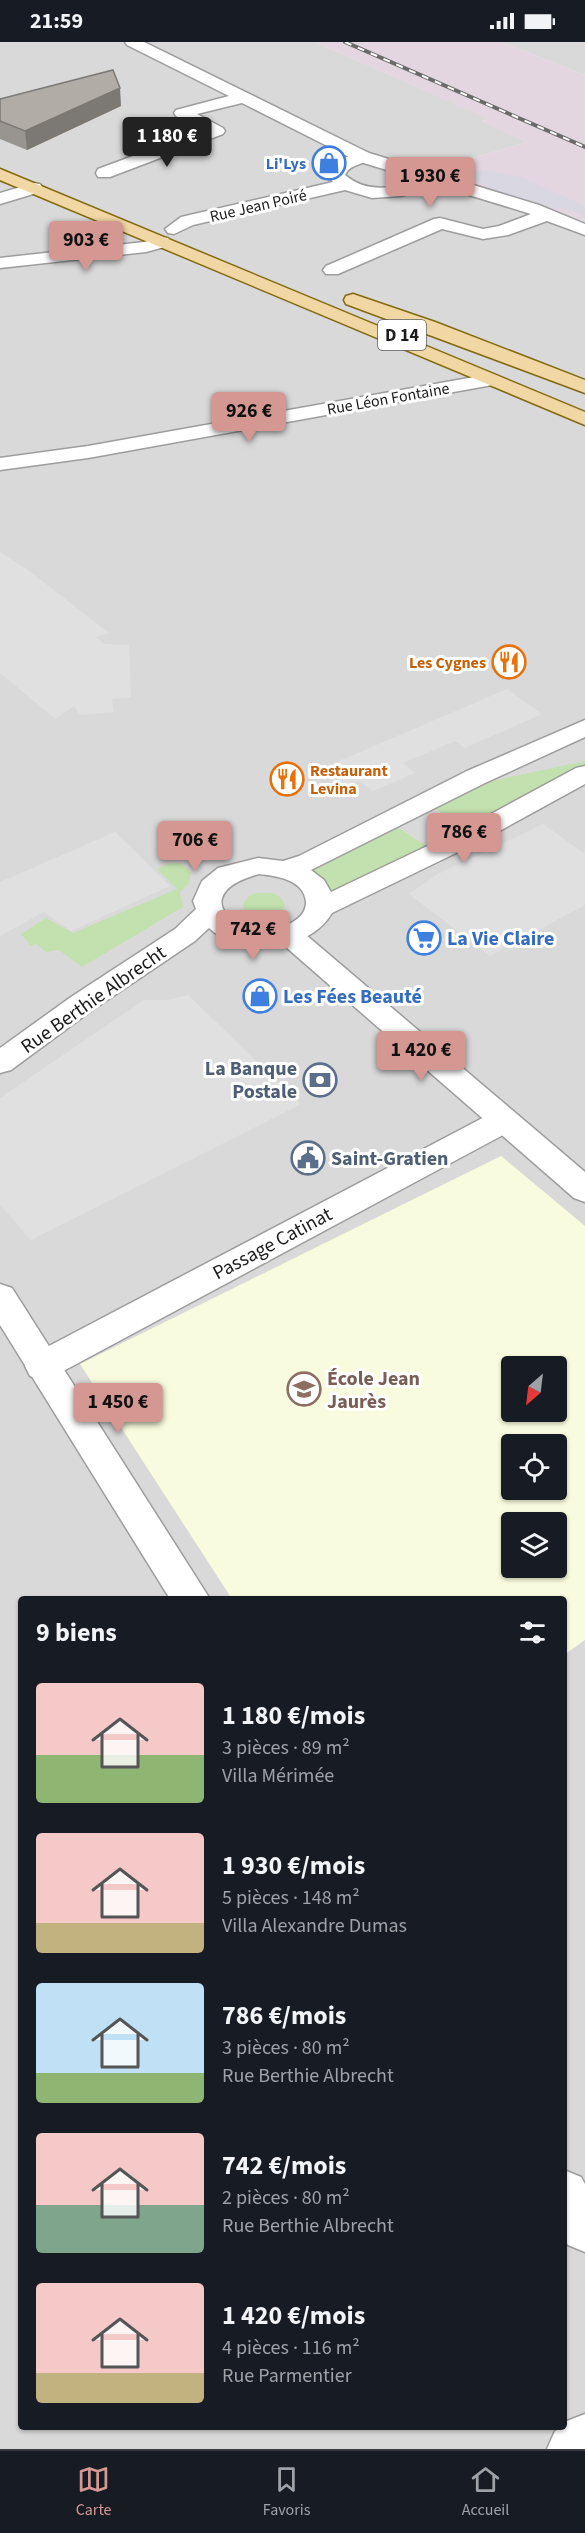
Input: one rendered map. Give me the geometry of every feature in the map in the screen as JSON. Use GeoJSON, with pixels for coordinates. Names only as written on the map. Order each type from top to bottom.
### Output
{"type":"FeatureCollection","features":[{"type":"Feature","properties":{"kind":"main road"},"geometry":{"type":"LineString","coordinates":[[0,160],[168,236]]}},
{"type":"Feature","properties":{"kind":"main road","name":"D 14"},"geometry":{"type":"LineString","coordinates":[[0,174],[168,236],[294,278]]}},
{"type":"Feature","properties":{"kind":"main road","name":"D 14"},"geometry":{"type":"LineString","coordinates":[[168,236],[218,265],[585,419]]}},
{"type":"Feature","properties":{"kind":"main road","name":"D 14"},"geometry":{"type":"LineString","coordinates":[[218,265],[585,407]]}},
{"type":"Feature","properties":{"kind":"main road","name":"D 14"},"geometry":{"type":"LineString","coordinates":[[585,387],[428,326],[335,293],[585,397]]}},
{"type":"Feature","properties":{"kind":"street"},"geometry":{"type":"LineString","coordinates":[[132,42],[363,157],[440,179],[585,230]]}},
{"type":"Feature","properties":{"kind":"street"},"geometry":{"type":"LineString","coordinates":[[104,173],[217,131],[182,113],[246,97]]}},
{"type":"Feature","properties":{"kind":"street"},"geometry":{"type":"LineString","coordinates":[[363,157],[341,165],[337,170],[336,176],[345,185],[372,191],[406,191],[440,179]]}},
{"type":"Feature","properties":{"kind":"street","name":"Rue Jean Poiré"},"geometry":{"type":"LineString","coordinates":[[0,263],[146,247],[168,236],[188,221],[345,185]]}},
{"type":"Feature","properties":{"kind":"street"},"geometry":{"type":"LineString","coordinates":[[0,199],[34,188]]}},
{"type":"Feature","properties":{"kind":"street"},"geometry":{"type":"LineString","coordinates":[[332,270],[440,223],[483,234],[502,231],[546,215]]}},
{"type":"Feature","properties":{"kind":"street","name":"Rue Léon Fontaine"},"geometry":{"type":"LineString","coordinates":[[0,464],[88,452],[491,380]]}},
{"type":"Feature","properties":{"kind":"street"},"geometry":{"type":"LineString","coordinates":[[285,869],[309,862],[488,771],[585,729]]}},
{"type":"Feature","properties":{"kind":"street"},"geometry":{"type":"LineString","coordinates":[[488,771],[585,757]]}},
{"type":"Feature","properties":{"kind":"street","name":"Rue Berthie Albrecht"},"geometry":{"type":"LineString","coordinates":[[0,1063],[81,1004],[186,935],[216,921],[238,935],[255,938],[289,935],[310,924],[320,908],[476,833],[585,774]]}},
{"type":"Feature","properties":{"kind":"street"},"geometry":{"type":"LineString","coordinates":[[216,921],[206,902],[208,891],[228,874],[258,867],[285,869],[301,875],[314,885],[320,896],[320,908]]}},
{"type":"Feature","properties":{"kind":"street"},"geometry":{"type":"LineString","coordinates":[[289,935],[585,1190]]}},
{"type":"Feature","properties":{"kind":"street","name":"Passage Catinat"},"geometry":{"type":"LineString","coordinates":[[42,1365],[503,1121]]}},
{"type":"Feature","properties":{"kind":"street"},"geometry":{"type":"LineString","coordinates":[[0,1297],[189,1596]]}},
{"type":"Feature","properties":{"kind":"street"},"geometry":{"type":"LineString","coordinates":[[567,2199],[585,2228]]}},
{"type":"Feature","properties":{"kind":"street"},"geometry":{"type":"LineString","coordinates":[[573,2449],[585,2439]]}},
{"type":"Feature","properties":{"kind":"shaded area"},"geometry":{"type":"Polygon","coordinates":[[[0,42],[315,42],[490,119],[483,121],[527,142],[436,169],[585,222],[585,2449],[0,2449],[0,42]]]}},
{"type":"Feature","properties":{"kind":"shaded area"},"geometry":{"type":"Polygon","coordinates":[[[315,42],[502,42],[585,75],[585,222],[434,170],[527,142],[482,122],[489,119],[315,42]]]}},
{"type":"Feature","properties":{"kind":"shaded area"},"geometry":{"type":"Polygon","coordinates":[[[502,42],[585,42],[585,75],[502,42]]]}},
{"type":"Feature","properties":{"kind":"shaded area"},"geometry":{"type":"Polygon","coordinates":[[[473,171],[488,171],[521,177],[585,206],[585,217],[570,210],[543,206],[490,190],[488,185],[457,175],[473,171]]]}},
{"type":"Feature","properties":{"kind":"shaded area"},"geometry":{"type":"Polygon","coordinates":[[[0,552],[28,570],[109,633],[96,637],[104,644],[129,645],[131,697],[112,699],[114,712],[80,715],[74,706],[55,719],[0,673],[0,552]]]}},
{"type":"Feature","properties":{"kind":"shaded area"},"geometry":{"type":"Polygon","coordinates":[[[507,689],[542,714],[465,748],[455,741],[403,763],[415,773],[373,791],[359,781],[341,788],[318,770],[507,689]]]}},
{"type":"Feature","properties":{"kind":"shaded area"},"geometry":{"type":"Polygon","coordinates":[[[543,824],[585,854],[585,905],[490,956],[409,894],[438,874],[543,824]]]}},
{"type":"Feature","properties":{"kind":"shaded area"},"geometry":{"type":"Polygon","coordinates":[[[115,832],[170,886],[71,931],[44,912],[0,936],[0,882],[115,832]]]}},
{"type":"Feature","properties":{"kind":"shaded area"},"geometry":{"type":"Polygon","coordinates":[[[188,995],[301,1104],[31,1240],[0,1205],[0,1098],[144,1000],[168,1000],[188,995]]]}},
{"type":"Feature","properties":{"kind":"shaded area","name":"École Jean Jaurès"},"geometry":{"type":"Polygon","coordinates":[[[501,1156],[585,1226],[585,1640],[567,1653],[567,1596],[230,1596],[80,1364],[501,1156]]]}},
{"type":"Feature","properties":{"kind":"green space"},"geometry":{"type":"Polygon","coordinates":[[[585,761],[585,769],[464,830],[435,808],[492,781],[585,761]]]}},
{"type":"Feature","properties":{"kind":"green space"},"geometry":{"type":"Polygon","coordinates":[[[397,827],[428,847],[334,895],[307,872],[397,827]]]}},
{"type":"Feature","properties":{"kind":"green space"},"geometry":{"type":"Polygon","coordinates":[[[181,863],[191,873],[189,883],[180,892],[183,907],[82,967],[59,950],[46,952],[36,944],[31,946],[21,934],[46,918],[73,933],[177,889],[157,869],[167,864],[181,863]]]}},
{"type":"Feature","properties":{"kind":"green space"},"geometry":{"type":"Polygon","coordinates":[[[271,893],[281,898],[285,906],[282,912],[268,920],[256,919],[245,914],[243,904],[250,895],[271,893]]]}},
{"type":"Feature","properties":{"kind":"building"},"geometry":{"type":"Polygon","coordinates":[[[113,70],[120,88],[25,131],[0,121],[0,99],[113,70]]]}},
{"type":"Feature","properties":{"kind":"railway"},"geometry":{"type":"LineString","coordinates":[[345,42],[585,147]]}},
{"type":"Feature","properties":{"kind":"place","name":"Li'Lys"},"geometry":{"type":"Point","coordinates":[329,163]}},
{"type":"Feature","properties":{"kind":"place","name":"Les Cygnes"},"geometry":{"type":"Point","coordinates":[509,662]}},
{"type":"Feature","properties":{"kind":"place","name":"Restaurant Levina"},"geometry":{"type":"Point","coordinates":[287,779]}},
{"type":"Feature","properties":{"kind":"place","name":"La Vie Claire"},"geometry":{"type":"Point","coordinates":[424,938]}},
{"type":"Feature","properties":{"kind":"place","name":"Les Fées Beauté"},"geometry":{"type":"Point","coordinates":[260,996]}},
{"type":"Feature","properties":{"kind":"place","name":"La Banque Postale"},"geometry":{"type":"Point","coordinates":[320,1080]}},
{"type":"Feature","properties":{"kind":"place","name":"Saint-Gratien"},"geometry":{"type":"Point","coordinates":[308,1158]}},
{"type":"Feature","properties":{"kind":"place","name":"École Jean Jaurès"},"geometry":{"type":"Point","coordinates":[304,1389]}}]}
